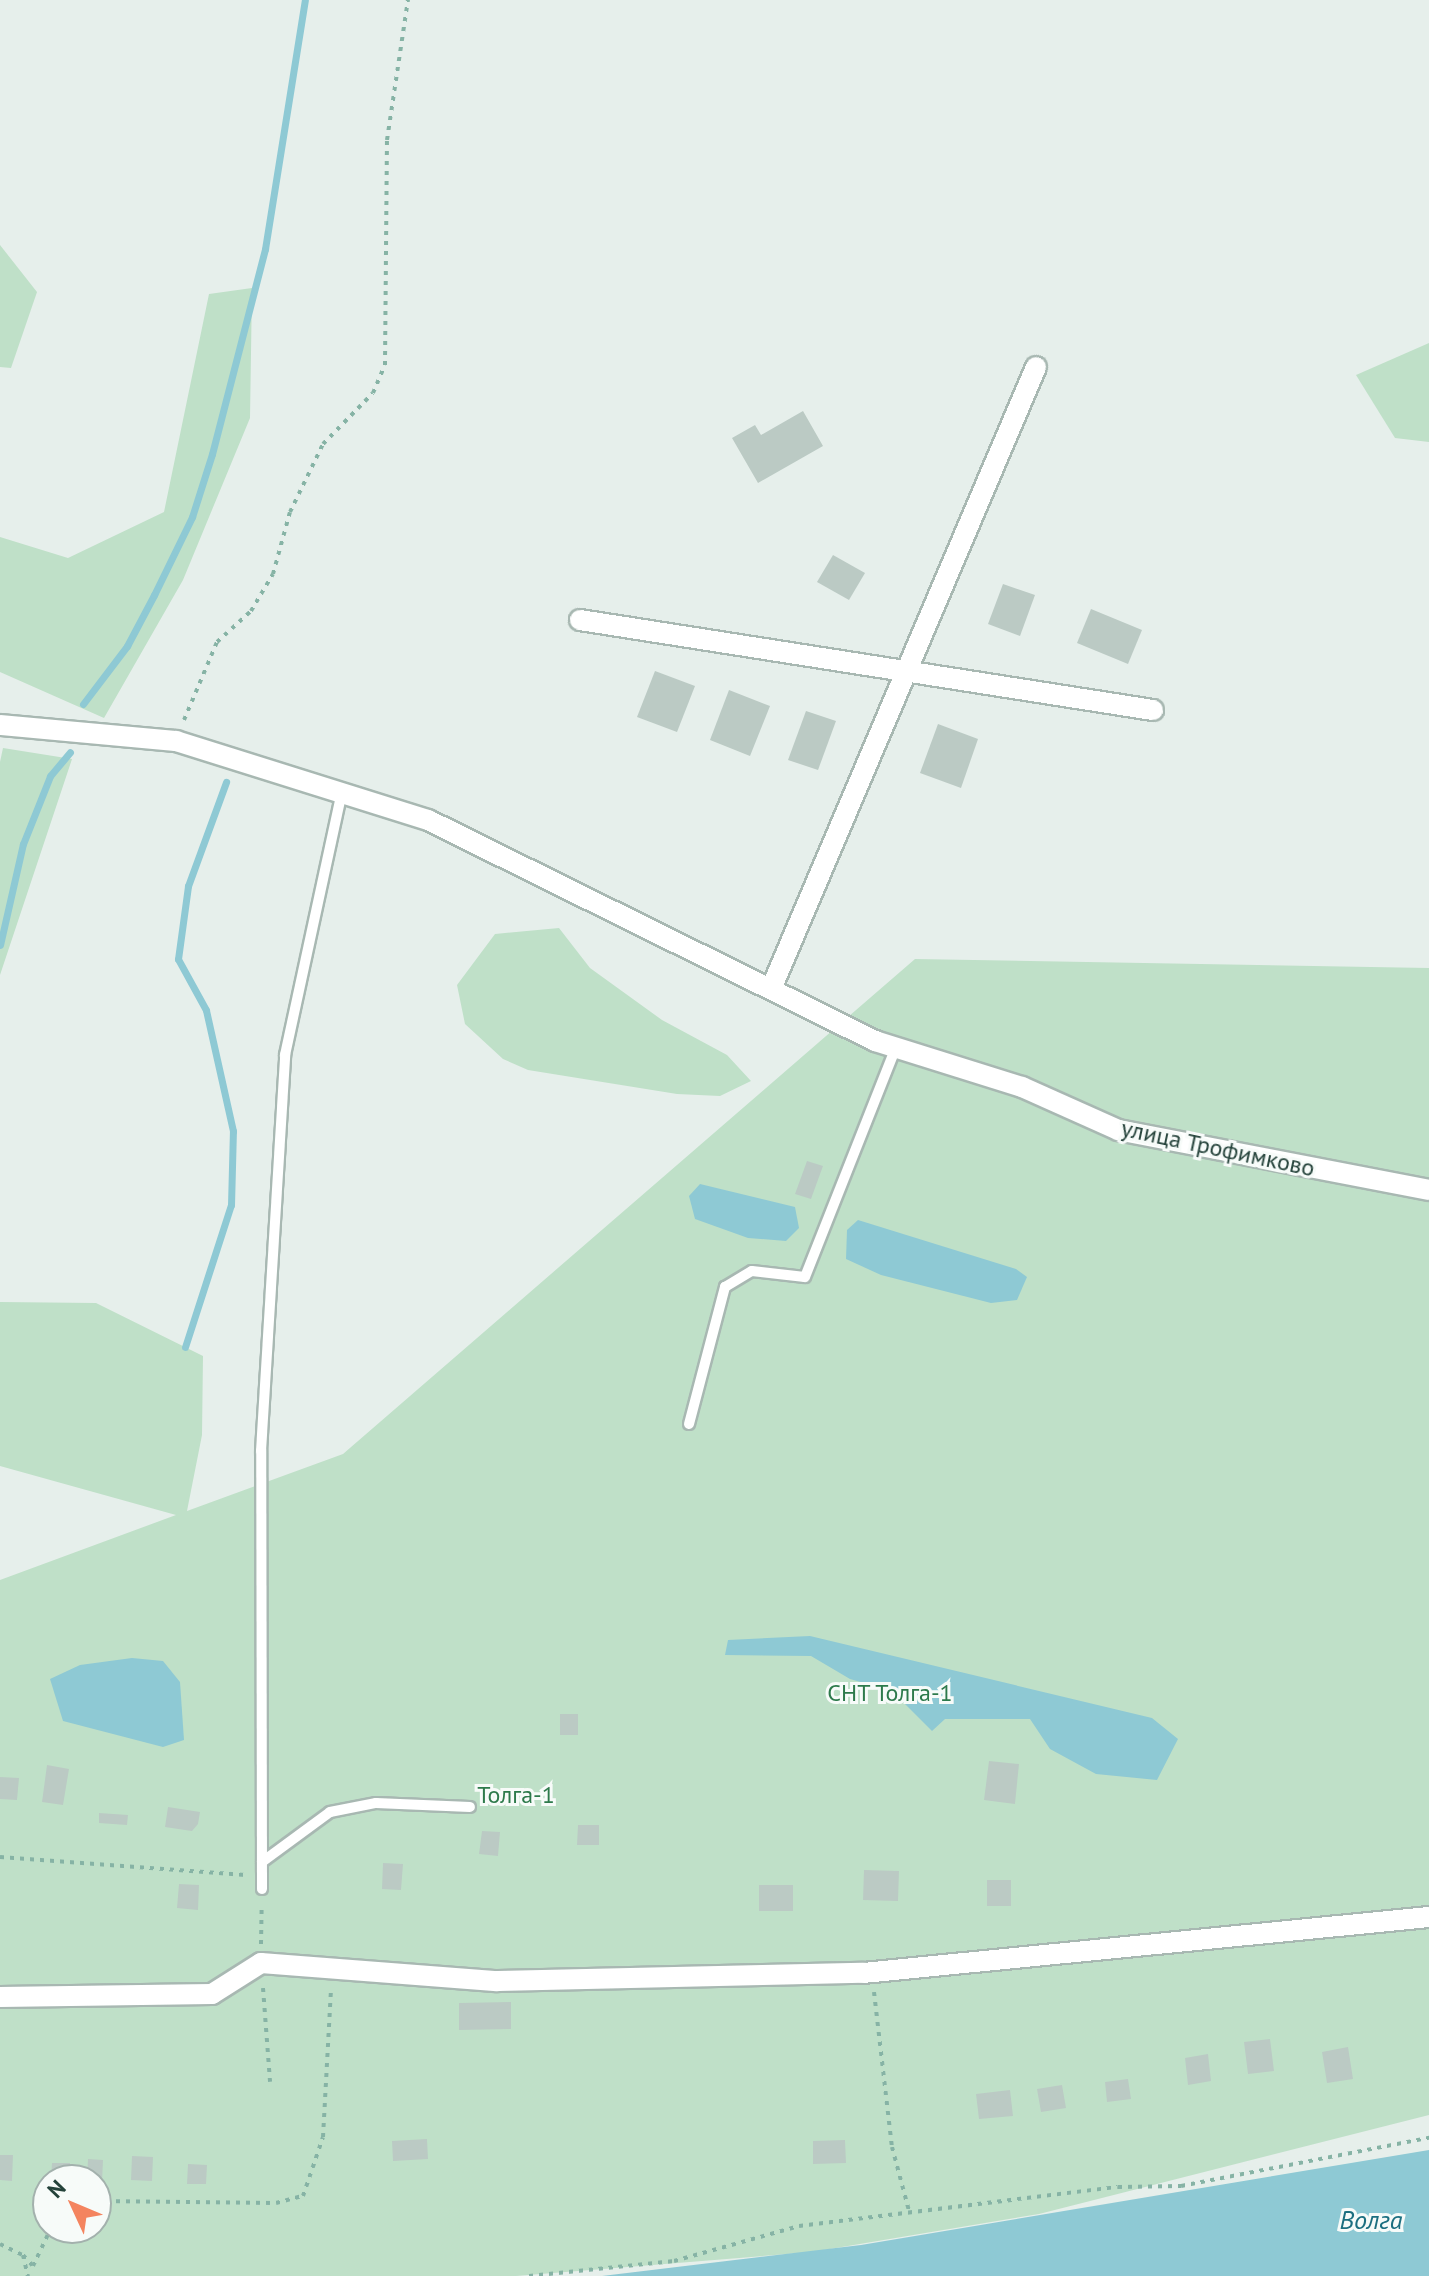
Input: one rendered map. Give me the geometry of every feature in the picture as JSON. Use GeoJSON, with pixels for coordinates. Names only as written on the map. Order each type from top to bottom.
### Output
{"type":"FeatureCollection","features":[{"type":"Feature","properties":{"kind":"street"},"geometry":{"type":"LineString","coordinates":[[771,989],[1036,367]]}},
{"type":"Feature","properties":{"kind":"street"},"geometry":{"type":"LineString","coordinates":[[580,620],[1153,710]]}},
{"type":"Feature","properties":{"kind":"street","name":"улица Трофимково"},"geometry":{"type":"LineString","coordinates":[[0,725],[176,741],[341,797],[428,820],[875,1041],[1022,1087],[1118,1130],[1429,1190]]}},
{"type":"Feature","properties":{"kind":"street"},"geometry":{"type":"LineString","coordinates":[[0,1997],[212,1994],[261,1963],[497,1981],[872,1972],[1429,1917]]}},
{"type":"Feature","properties":{"kind":"lane"},"geometry":{"type":"LineString","coordinates":[[262,1889],[261,1451],[285,1055],[341,797]]}},
{"type":"Feature","properties":{"kind":"lane"},"geometry":{"type":"LineString","coordinates":[[689,1424],[725,1287],[752,1271],[805,1277],[896,1047]]}},
{"type":"Feature","properties":{"kind":"lane"},"geometry":{"type":"LineString","coordinates":[[262,1862],[330,1812],[376,1803],[470,1807]]}},
{"type":"Feature","properties":{"kind":"path"},"geometry":{"type":"LineString","coordinates":[[176,741],[217,642],[251,611],[273,574],[290,512],[323,444],[373,393],[385,365],[387,140],[408,0]]}},
{"type":"Feature","properties":{"kind":"path"},"geometry":{"type":"LineString","coordinates":[[0,1857],[260,1876]]}},
{"type":"Feature","properties":{"kind":"path"},"geometry":{"type":"LineString","coordinates":[[112,2201],[276,2203],[303,2196],[323,2137],[332,1968]]}},
{"type":"Feature","properties":{"kind":"path"},"geometry":{"type":"LineString","coordinates":[[872,1972],[892,2147],[909,2211]]}},
{"type":"Feature","properties":{"kind":"path"},"geometry":{"type":"LineString","coordinates":[[529,2276],[674,2261],[775,2229],[909,2211],[1181,2186],[1429,2138]]}},
{"type":"Feature","properties":{"kind":"path"},"geometry":{"type":"LineString","coordinates":[[0,2244],[23,2255],[33,2266],[43,2244]]}},
{"type":"Feature","properties":{"kind":"path"},"geometry":{"type":"LineString","coordinates":[[23,2255],[28,2276]]}},
{"type":"Feature","properties":{"kind":"green space"},"geometry":{"type":"Polygon","coordinates":[[[0,245],[37,292],[11,368],[0,367],[0,245]]]}},
{"type":"Feature","properties":{"kind":"green space"},"geometry":{"type":"Polygon","coordinates":[[[252,288],[250,418],[183,580],[104,718],[0,672],[0,537],[68,558],[164,512],[209,294],[252,288]]]}},
{"type":"Feature","properties":{"kind":"green space"},"geometry":{"type":"Polygon","coordinates":[[[1429,343],[1429,442],[1395,438],[1356,375],[1429,343]]]}},
{"type":"Feature","properties":{"kind":"green space"},"geometry":{"type":"Polygon","coordinates":[[[3,748],[72,759],[0,975],[0,762],[3,748]]]}},
{"type":"Feature","properties":{"kind":"green space"},"geometry":{"type":"Polygon","coordinates":[[[559,928],[590,968],[662,1020],[727,1055],[751,1081],[720,1096],[677,1094],[528,1070],[503,1059],[465,1024],[457,985],[495,934],[559,928]]]}},
{"type":"Feature","properties":{"kind":"green space","name":"СНТ Толга-1"},"geometry":{"type":"Polygon","coordinates":[[[915,959],[1429,968],[1429,2115],[1039,2214],[812,2252],[516,2276],[0,2276],[0,1580],[176,1515],[0,1466],[0,1302],[96,1303],[203,1356],[202,1435],[187,1511],[343,1454],[915,959]]]}},
{"type":"Feature","properties":{"kind":"water"},"geometry":{"type":"Polygon","coordinates":[[[700,1184],[795,1207],[799,1228],[786,1241],[748,1238],[695,1219],[689,1196],[700,1184]]]}},
{"type":"Feature","properties":{"kind":"water"},"geometry":{"type":"Polygon","coordinates":[[[858,1220],[1016,1269],[1027,1277],[1017,1300],[991,1303],[881,1275],[846,1259],[847,1230],[858,1220]]]}},
{"type":"Feature","properties":{"kind":"water"},"geometry":{"type":"Polygon","coordinates":[[[810,1636],[1152,1718],[1178,1739],[1157,1780],[1096,1774],[1050,1749],[1030,1719],[945,1719],[932,1731],[892,1691],[850,1679],[811,1656],[725,1655],[728,1640],[810,1636]]]}},
{"type":"Feature","properties":{"kind":"water"},"geometry":{"type":"Polygon","coordinates":[[[132,1658],[163,1661],[180,1682],[184,1740],[163,1747],[63,1721],[50,1679],[80,1665],[132,1658]]]}},
{"type":"Feature","properties":{"kind":"water","name":"Волга"},"geometry":{"type":"Polygon","coordinates":[[[1429,2150],[1429,2276],[602,2276],[861,2245],[1429,2150]]]}},
{"type":"Feature","properties":{"kind":"building"},"geometry":{"type":"Polygon","coordinates":[[[803,411],[823,446],[758,483],[732,438],[755,425],[761,435],[803,411]]]}},
{"type":"Feature","properties":{"kind":"building"},"geometry":{"type":"Polygon","coordinates":[[[833,555],[865,573],[849,600],[817,582],[833,555]]]}},
{"type":"Feature","properties":{"kind":"building"},"geometry":{"type":"Polygon","coordinates":[[[1003,584],[1035,595],[1020,636],[988,624],[1003,584]]]}},
{"type":"Feature","properties":{"kind":"building"},"geometry":{"type":"Polygon","coordinates":[[[1091,609],[1142,630],[1128,664],[1077,643],[1091,609]]]}},
{"type":"Feature","properties":{"kind":"building"},"geometry":{"type":"Polygon","coordinates":[[[655,671],[695,686],[677,732],[637,717],[655,671]]]}},
{"type":"Feature","properties":{"kind":"building"},"geometry":{"type":"Polygon","coordinates":[[[729,690],[770,706],[750,756],[710,740],[729,690]]]}},
{"type":"Feature","properties":{"kind":"building"},"geometry":{"type":"Polygon","coordinates":[[[806,711],[836,721],[818,770],[788,760],[806,711]]]}},
{"type":"Feature","properties":{"kind":"building"},"geometry":{"type":"Polygon","coordinates":[[[938,724],[978,739],[961,788],[920,773],[938,724]]]}},
{"type":"Feature","properties":{"kind":"building"},"geometry":{"type":"Polygon","coordinates":[[[807,1161],[823,1166],[811,1199],[795,1194],[807,1161]]]}},
{"type":"Feature","properties":{"kind":"building"},"geometry":{"type":"Polygon","coordinates":[[[560,1714],[578,1714],[578,1735],[560,1735],[560,1714]]]}},
{"type":"Feature","properties":{"kind":"building"},"geometry":{"type":"Polygon","coordinates":[[[989,1761],[1019,1764],[1015,1804],[984,1800],[989,1761]]]}},
{"type":"Feature","properties":{"kind":"building"},"geometry":{"type":"Polygon","coordinates":[[[47,1765],[69,1769],[63,1805],[42,1802],[47,1765]]]}},
{"type":"Feature","properties":{"kind":"building"},"geometry":{"type":"Polygon","coordinates":[[[0,1777],[19,1778],[17,1800],[0,1799],[0,1777]]]}},
{"type":"Feature","properties":{"kind":"building"},"geometry":{"type":"Polygon","coordinates":[[[168,1807],[200,1812],[198,1824],[192,1831],[165,1827],[168,1807]]]}},
{"type":"Feature","properties":{"kind":"building"},"geometry":{"type":"Polygon","coordinates":[[[99,1813],[128,1815],[127,1825],[99,1823],[99,1813]]]}},
{"type":"Feature","properties":{"kind":"building"},"geometry":{"type":"Polygon","coordinates":[[[578,1825],[599,1825],[599,1845],[577,1845],[578,1825]]]}},
{"type":"Feature","properties":{"kind":"building"},"geometry":{"type":"Polygon","coordinates":[[[482,1831],[500,1832],[498,1856],[479,1854],[482,1831]]]}},
{"type":"Feature","properties":{"kind":"building"},"geometry":{"type":"Polygon","coordinates":[[[383,1863],[403,1864],[401,1890],[382,1889],[383,1863]]]}},
{"type":"Feature","properties":{"kind":"building"},"geometry":{"type":"Polygon","coordinates":[[[864,1870],[899,1871],[898,1901],[863,1900],[864,1870]]]}},
{"type":"Feature","properties":{"kind":"building"},"geometry":{"type":"Polygon","coordinates":[[[987,1880],[1011,1880],[1011,1906],[987,1906],[987,1880]]]}},
{"type":"Feature","properties":{"kind":"building"},"geometry":{"type":"Polygon","coordinates":[[[179,1884],[199,1885],[198,1910],[177,1908],[179,1884]]]}},
{"type":"Feature","properties":{"kind":"building"},"geometry":{"type":"Polygon","coordinates":[[[759,1885],[793,1885],[793,1911],[759,1911],[759,1885]]]}},
{"type":"Feature","properties":{"kind":"building"},"geometry":{"type":"Polygon","coordinates":[[[511,2002],[511,2029],[459,2030],[459,2003],[511,2002]]]}},
{"type":"Feature","properties":{"kind":"building"},"geometry":{"type":"Polygon","coordinates":[[[1270,2039],[1274,2071],[1248,2074],[1244,2042],[1270,2039]]]}},
{"type":"Feature","properties":{"kind":"building"},"geometry":{"type":"Polygon","coordinates":[[[1348,2047],[1353,2079],[1327,2083],[1322,2052],[1348,2047]]]}},
{"type":"Feature","properties":{"kind":"building"},"geometry":{"type":"Polygon","coordinates":[[[1208,2054],[1211,2081],[1188,2085],[1185,2058],[1208,2054]]]}},
{"type":"Feature","properties":{"kind":"building"},"geometry":{"type":"Polygon","coordinates":[[[1128,2079],[1131,2099],[1107,2102],[1105,2082],[1128,2079]]]}},
{"type":"Feature","properties":{"kind":"building"},"geometry":{"type":"Polygon","coordinates":[[[1062,2085],[1066,2108],[1041,2112],[1037,2089],[1062,2085]]]}},
{"type":"Feature","properties":{"kind":"building"},"geometry":{"type":"Polygon","coordinates":[[[1010,2090],[1013,2116],[979,2119],[976,2094],[1010,2090]]]}},
{"type":"Feature","properties":{"kind":"building"},"geometry":{"type":"Polygon","coordinates":[[[427,2139],[428,2159],[393,2161],[392,2141],[427,2139]]]}},
{"type":"Feature","properties":{"kind":"building"},"geometry":{"type":"Polygon","coordinates":[[[845,2140],[846,2163],[813,2164],[813,2141],[845,2140]]]}},
{"type":"Feature","properties":{"kind":"building"},"geometry":{"type":"Polygon","coordinates":[[[0,2155],[13,2155],[12,2181],[0,2180],[0,2155]]]}},
{"type":"Feature","properties":{"kind":"building"},"geometry":{"type":"Polygon","coordinates":[[[132,2156],[153,2157],[152,2181],[131,2180],[132,2156]]]}},
{"type":"Feature","properties":{"kind":"building"},"geometry":{"type":"Polygon","coordinates":[[[88,2159],[103,2160],[103,2164],[88,2164],[88,2159]]]}},
{"type":"Feature","properties":{"kind":"building"},"geometry":{"type":"Polygon","coordinates":[[[188,2164],[207,2165],[206,2184],[187,2184],[188,2164]]]}},
{"type":"Feature","properties":{"kind":"waterway"},"geometry":{"type":"LineString","coordinates":[[83,704],[127,646],[154,595],[192,517],[212,454],[265,249],[305,0]]}},
{"type":"Feature","properties":{"kind":"waterway"},"geometry":{"type":"LineString","coordinates":[[0,945],[23,844],[50,776],[70,752]]}},
{"type":"Feature","properties":{"kind":"waterway"},"geometry":{"type":"LineString","coordinates":[[185,1347],[231,1205],[233,1131],[206,1010],[178,959],[188,886],[226,782]]}},
{"type":"Feature","properties":{"kind":"park label","name":"Толга-1"},"geometry":{"type":"Point","coordinates":[516,1795]}}]}
